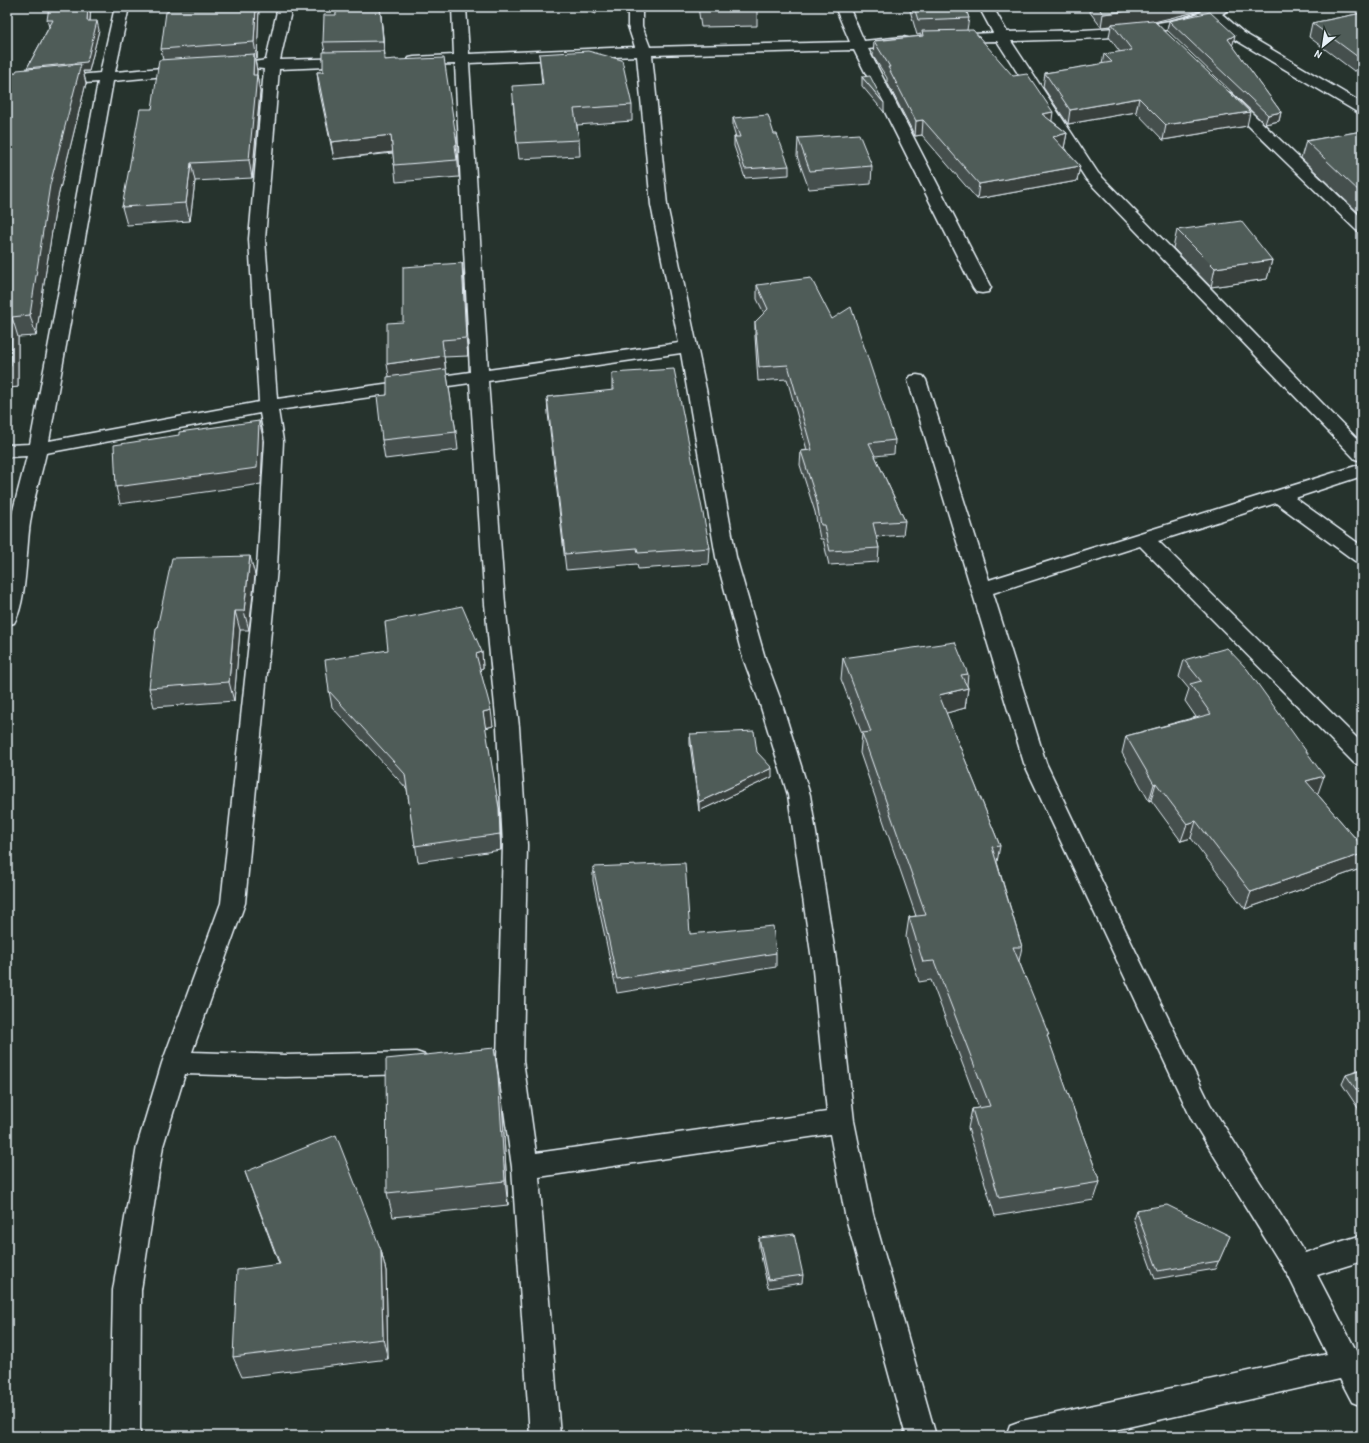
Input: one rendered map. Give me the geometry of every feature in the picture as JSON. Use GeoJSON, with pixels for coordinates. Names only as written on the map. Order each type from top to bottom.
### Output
{"type":"FeatureCollection","features":[{"type":"Feature","properties":{"kind":"street"},"geometry":{"type":"LineString","coordinates":[[7,618],[13,587],[20,522],[38,448],[107,75],[122,7]]}},
{"type":"Feature","properties":{"kind":"street"},"geometry":{"type":"LineString","coordinates":[[125,1436],[127,1290],[150,1146],[175,1063],[234,903],[267,568],[274,441],[268,406],[257,239],[272,64],[285,7]]}},
{"type":"Feature","properties":{"kind":"street"},"geometry":{"type":"LineString","coordinates":[[460,7],[479,377],[495,604],[508,727],[515,845],[498,1061],[525,1167],[545,1436]]}},
{"type":"Feature","properties":{"kind":"street"},"geometry":{"type":"LineString","coordinates":[[635,7],[635,26],[644,52],[659,205],[688,347],[726,557],[754,658],[770,701],[799,795],[824,960],[841,1121],[859,1214],[921,1436]]}},
{"type":"Feature","properties":{"kind":"street"},"geometry":{"type":"LineString","coordinates":[[842,7],[859,46],[982,288]]}},
{"type":"Feature","properties":{"kind":"street"},"geometry":{"type":"LineString","coordinates":[[986,7],[1000,36],[1092,176],[1362,455]]}},
{"type":"Feature","properties":{"kind":"street"},"geometry":{"type":"LineString","coordinates":[[933,39],[1088,34],[1154,27],[1214,9],[1239,36],[1362,109]]}},
{"type":"Feature","properties":{"kind":"street"},"geometry":{"type":"LineString","coordinates":[[1154,27],[1165,38]]}},
{"type":"Feature","properties":{"kind":"street"},"geometry":{"type":"LineString","coordinates":[[400,61],[463,60],[727,48],[859,46],[896,41],[918,40]]}},
{"type":"Feature","properties":{"kind":"street"},"geometry":{"type":"LineString","coordinates":[[249,65],[368,62]]}},
{"type":"Feature","properties":{"kind":"street"},"geometry":{"type":"LineString","coordinates":[[7,85],[107,75],[201,69]]}},
{"type":"Feature","properties":{"kind":"street"},"geometry":{"type":"LineString","coordinates":[[1216,86],[1362,227]]}},
{"type":"Feature","properties":{"kind":"street"},"geometry":{"type":"LineString","coordinates":[[7,451],[38,448],[268,406],[688,347]]}},
{"type":"Feature","properties":{"kind":"street"},"geometry":{"type":"LineString","coordinates":[[917,380],[1035,763],[1102,909],[1201,1112],[1299,1268],[1346,1364],[1362,1392]]}},
{"type":"Feature","properties":{"kind":"street"},"geometry":{"type":"LineString","coordinates":[[982,589],[1362,470]]}},
{"type":"Feature","properties":{"kind":"street"},"geometry":{"type":"LineString","coordinates":[[1279,496],[1362,556]]}},
{"type":"Feature","properties":{"kind":"street"},"geometry":{"type":"LineString","coordinates":[[1144,538],[1362,757]]}},
{"type":"Feature","properties":{"kind":"street"},"geometry":{"type":"LineString","coordinates":[[175,1063],[285,1066],[440,1062]]}},
{"type":"Feature","properties":{"kind":"street"},"geometry":{"type":"LineString","coordinates":[[525,1167],[598,1155],[692,1144],[841,1121]]}},
{"type":"Feature","properties":{"kind":"street"},"geometry":{"type":"LineString","coordinates":[[1299,1268],[1362,1248]]}},
{"type":"Feature","properties":{"kind":"street"},"geometry":{"type":"LineString","coordinates":[[1021,1436],[1346,1364]]}},
{"type":"Feature","properties":{"kind":"building"},"geometry":{"type":"Polygon","coordinates":[[[49,7],[88,7],[87,21],[97,21],[87,62],[27,68],[53,20],[47,20],[49,7]]]}},
{"type":"Feature","properties":{"kind":"building"},"geometry":{"type":"Polygon","coordinates":[[[168,7],[256,7],[254,42],[161,49],[168,7]]]}},
{"type":"Feature","properties":{"kind":"building"},"geometry":{"type":"Polygon","coordinates":[[[336,7],[380,7],[383,41],[323,42],[324,15],[336,15],[336,7]]]}},
{"type":"Feature","properties":{"kind":"building"},"geometry":{"type":"Polygon","coordinates":[[[701,7],[757,7],[758,9],[701,10],[701,7]]]}},
{"type":"Feature","properties":{"kind":"building"},"geometry":{"type":"Polygon","coordinates":[[[914,7],[965,7],[969,18],[918,20],[914,7]]]}},
{"type":"Feature","properties":{"kind":"building"},"geometry":{"type":"Polygon","coordinates":[[[1098,7],[1161,7],[1103,14],[1098,7]]]}},
{"type":"Feature","properties":{"kind":"building"},"geometry":{"type":"Polygon","coordinates":[[[1210,12],[1235,35],[1228,39],[1281,112],[1268,115],[1169,21],[1210,12]]]}},
{"type":"Feature","properties":{"kind":"building"},"geometry":{"type":"Polygon","coordinates":[[[1362,13],[1362,57],[1358,57],[1312,23],[1362,13]]]}},
{"type":"Feature","properties":{"kind":"building"},"geometry":{"type":"Polygon","coordinates":[[[1153,20],[1250,112],[1166,125],[1139,98],[1070,110],[1045,73],[1112,62],[1104,54],[1132,50],[1112,24],[1153,20]]]}},
{"type":"Feature","properties":{"kind":"building"},"geometry":{"type":"Polygon","coordinates":[[[973,30],[1013,76],[1028,75],[1053,112],[1042,114],[1067,133],[1053,137],[1080,166],[979,184],[923,120],[916,121],[888,67],[890,67],[874,41],[923,36],[922,31],[973,30]]]}},
{"type":"Feature","properties":{"kind":"building"},"geometry":{"type":"Polygon","coordinates":[[[384,51],[384,60],[444,58],[457,144],[455,145],[457,160],[394,165],[391,135],[331,142],[317,72],[323,72],[323,52],[384,51]]]}},
{"type":"Feature","properties":{"kind":"building"},"geometry":{"type":"Polygon","coordinates":[[[588,51],[622,60],[632,105],[574,109],[579,140],[517,143],[512,86],[543,84],[539,54],[588,51]]]}},
{"type":"Feature","properties":{"kind":"building"},"geometry":{"type":"Polygon","coordinates":[[[254,54],[253,75],[257,75],[249,160],[191,163],[186,203],[122,207],[140,109],[152,109],[159,60],[254,54]]]}},
{"type":"Feature","properties":{"kind":"building"},"geometry":{"type":"Polygon","coordinates":[[[81,64],[50,185],[30,315],[12,317],[11,366],[7,367],[7,74],[15,73],[17,70],[81,64]]]}},
{"type":"Feature","properties":{"kind":"building"},"geometry":{"type":"Polygon","coordinates":[[[870,76],[884,103],[862,77],[870,76]]]}},
{"type":"Feature","properties":{"kind":"building"},"geometry":{"type":"Polygon","coordinates":[[[768,115],[774,134],[777,134],[789,166],[745,169],[734,137],[740,137],[733,118],[768,115]]]}},
{"type":"Feature","properties":{"kind":"building"},"geometry":{"type":"Polygon","coordinates":[[[1362,131],[1362,194],[1306,141],[1362,131]]]}},
{"type":"Feature","properties":{"kind":"building"},"geometry":{"type":"Polygon","coordinates":[[[859,134],[872,166],[810,171],[798,138],[859,134]]]}},
{"type":"Feature","properties":{"kind":"building"},"geometry":{"type":"Polygon","coordinates":[[[1241,221],[1272,260],[1215,268],[1177,230],[1241,221]]]}},
{"type":"Feature","properties":{"kind":"building"},"geometry":{"type":"Polygon","coordinates":[[[462,263],[466,338],[442,340],[444,356],[387,364],[387,323],[403,322],[403,267],[462,263]]]}},
{"type":"Feature","properties":{"kind":"building"},"geometry":{"type":"Polygon","coordinates":[[[811,278],[832,319],[851,307],[895,440],[869,443],[905,521],[873,523],[879,548],[830,551],[824,525],[821,525],[816,498],[801,451],[812,450],[788,365],[759,367],[755,322],[768,309],[757,285],[811,278]]]}},
{"type":"Feature","properties":{"kind":"building"},"geometry":{"type":"Polygon","coordinates":[[[446,369],[456,432],[382,440],[377,396],[387,395],[387,377],[446,369]]]}},
{"type":"Feature","properties":{"kind":"building"},"geometry":{"type":"Polygon","coordinates":[[[674,369],[710,548],[638,553],[637,548],[565,554],[547,397],[614,390],[612,373],[674,369]]]}},
{"type":"Feature","properties":{"kind":"building"},"geometry":{"type":"Polygon","coordinates":[[[259,421],[257,468],[116,487],[114,445],[179,435],[179,432],[259,421]]]}},
{"type":"Feature","properties":{"kind":"building"},"geometry":{"type":"Polygon","coordinates":[[[250,556],[244,611],[235,611],[229,682],[149,688],[156,628],[172,558],[250,556]]]}},
{"type":"Feature","properties":{"kind":"building"},"geometry":{"type":"Polygon","coordinates":[[[462,606],[482,652],[476,654],[491,710],[483,712],[499,808],[500,834],[415,846],[405,774],[329,691],[325,660],[388,650],[385,622],[462,606]]]}},
{"type":"Feature","properties":{"kind":"building"},"geometry":{"type":"Polygon","coordinates":[[[955,642],[968,674],[961,675],[968,688],[939,695],[1000,846],[992,847],[1022,947],[1013,947],[1049,1035],[1047,1035],[1100,1182],[999,1198],[972,1109],[990,1106],[934,961],[923,962],[909,917],[926,915],[862,733],[871,732],[843,658],[955,642]]]}},
{"type":"Feature","properties":{"kind":"building"},"geometry":{"type":"Polygon","coordinates":[[[1227,648],[1247,669],[1324,776],[1306,781],[1362,846],[1362,854],[1251,892],[1196,821],[1187,824],[1156,783],[1154,784],[1126,736],[1211,714],[1190,684],[1201,681],[1184,660],[1227,648]]]}},
{"type":"Feature","properties":{"kind":"building"},"geometry":{"type":"Polygon","coordinates":[[[754,731],[757,752],[772,768],[699,802],[690,734],[754,731]]]}},
{"type":"Feature","properties":{"kind":"building"},"geometry":{"type":"Polygon","coordinates":[[[685,863],[690,934],[773,926],[776,953],[617,979],[593,867],[685,863]]]}},
{"type":"Feature","properties":{"kind":"building"},"geometry":{"type":"Polygon","coordinates":[[[494,1048],[498,1075],[505,1181],[387,1193],[386,1059],[494,1048]]]}},
{"type":"Feature","properties":{"kind":"building"},"geometry":{"type":"Polygon","coordinates":[[[1362,1070],[1362,1098],[1346,1075],[1362,1070]]]}},
{"type":"Feature","properties":{"kind":"building"},"geometry":{"type":"Polygon","coordinates":[[[336,1135],[381,1250],[383,1339],[233,1357],[237,1270],[280,1264],[245,1172],[336,1135]]]}},
{"type":"Feature","properties":{"kind":"building"},"geometry":{"type":"Polygon","coordinates":[[[1167,1205],[1230,1236],[1219,1261],[1158,1271],[1136,1210],[1167,1205]]]}},
{"type":"Feature","properties":{"kind":"building"},"geometry":{"type":"Polygon","coordinates":[[[794,1234],[803,1275],[768,1280],[759,1238],[794,1234]]]}}]}
